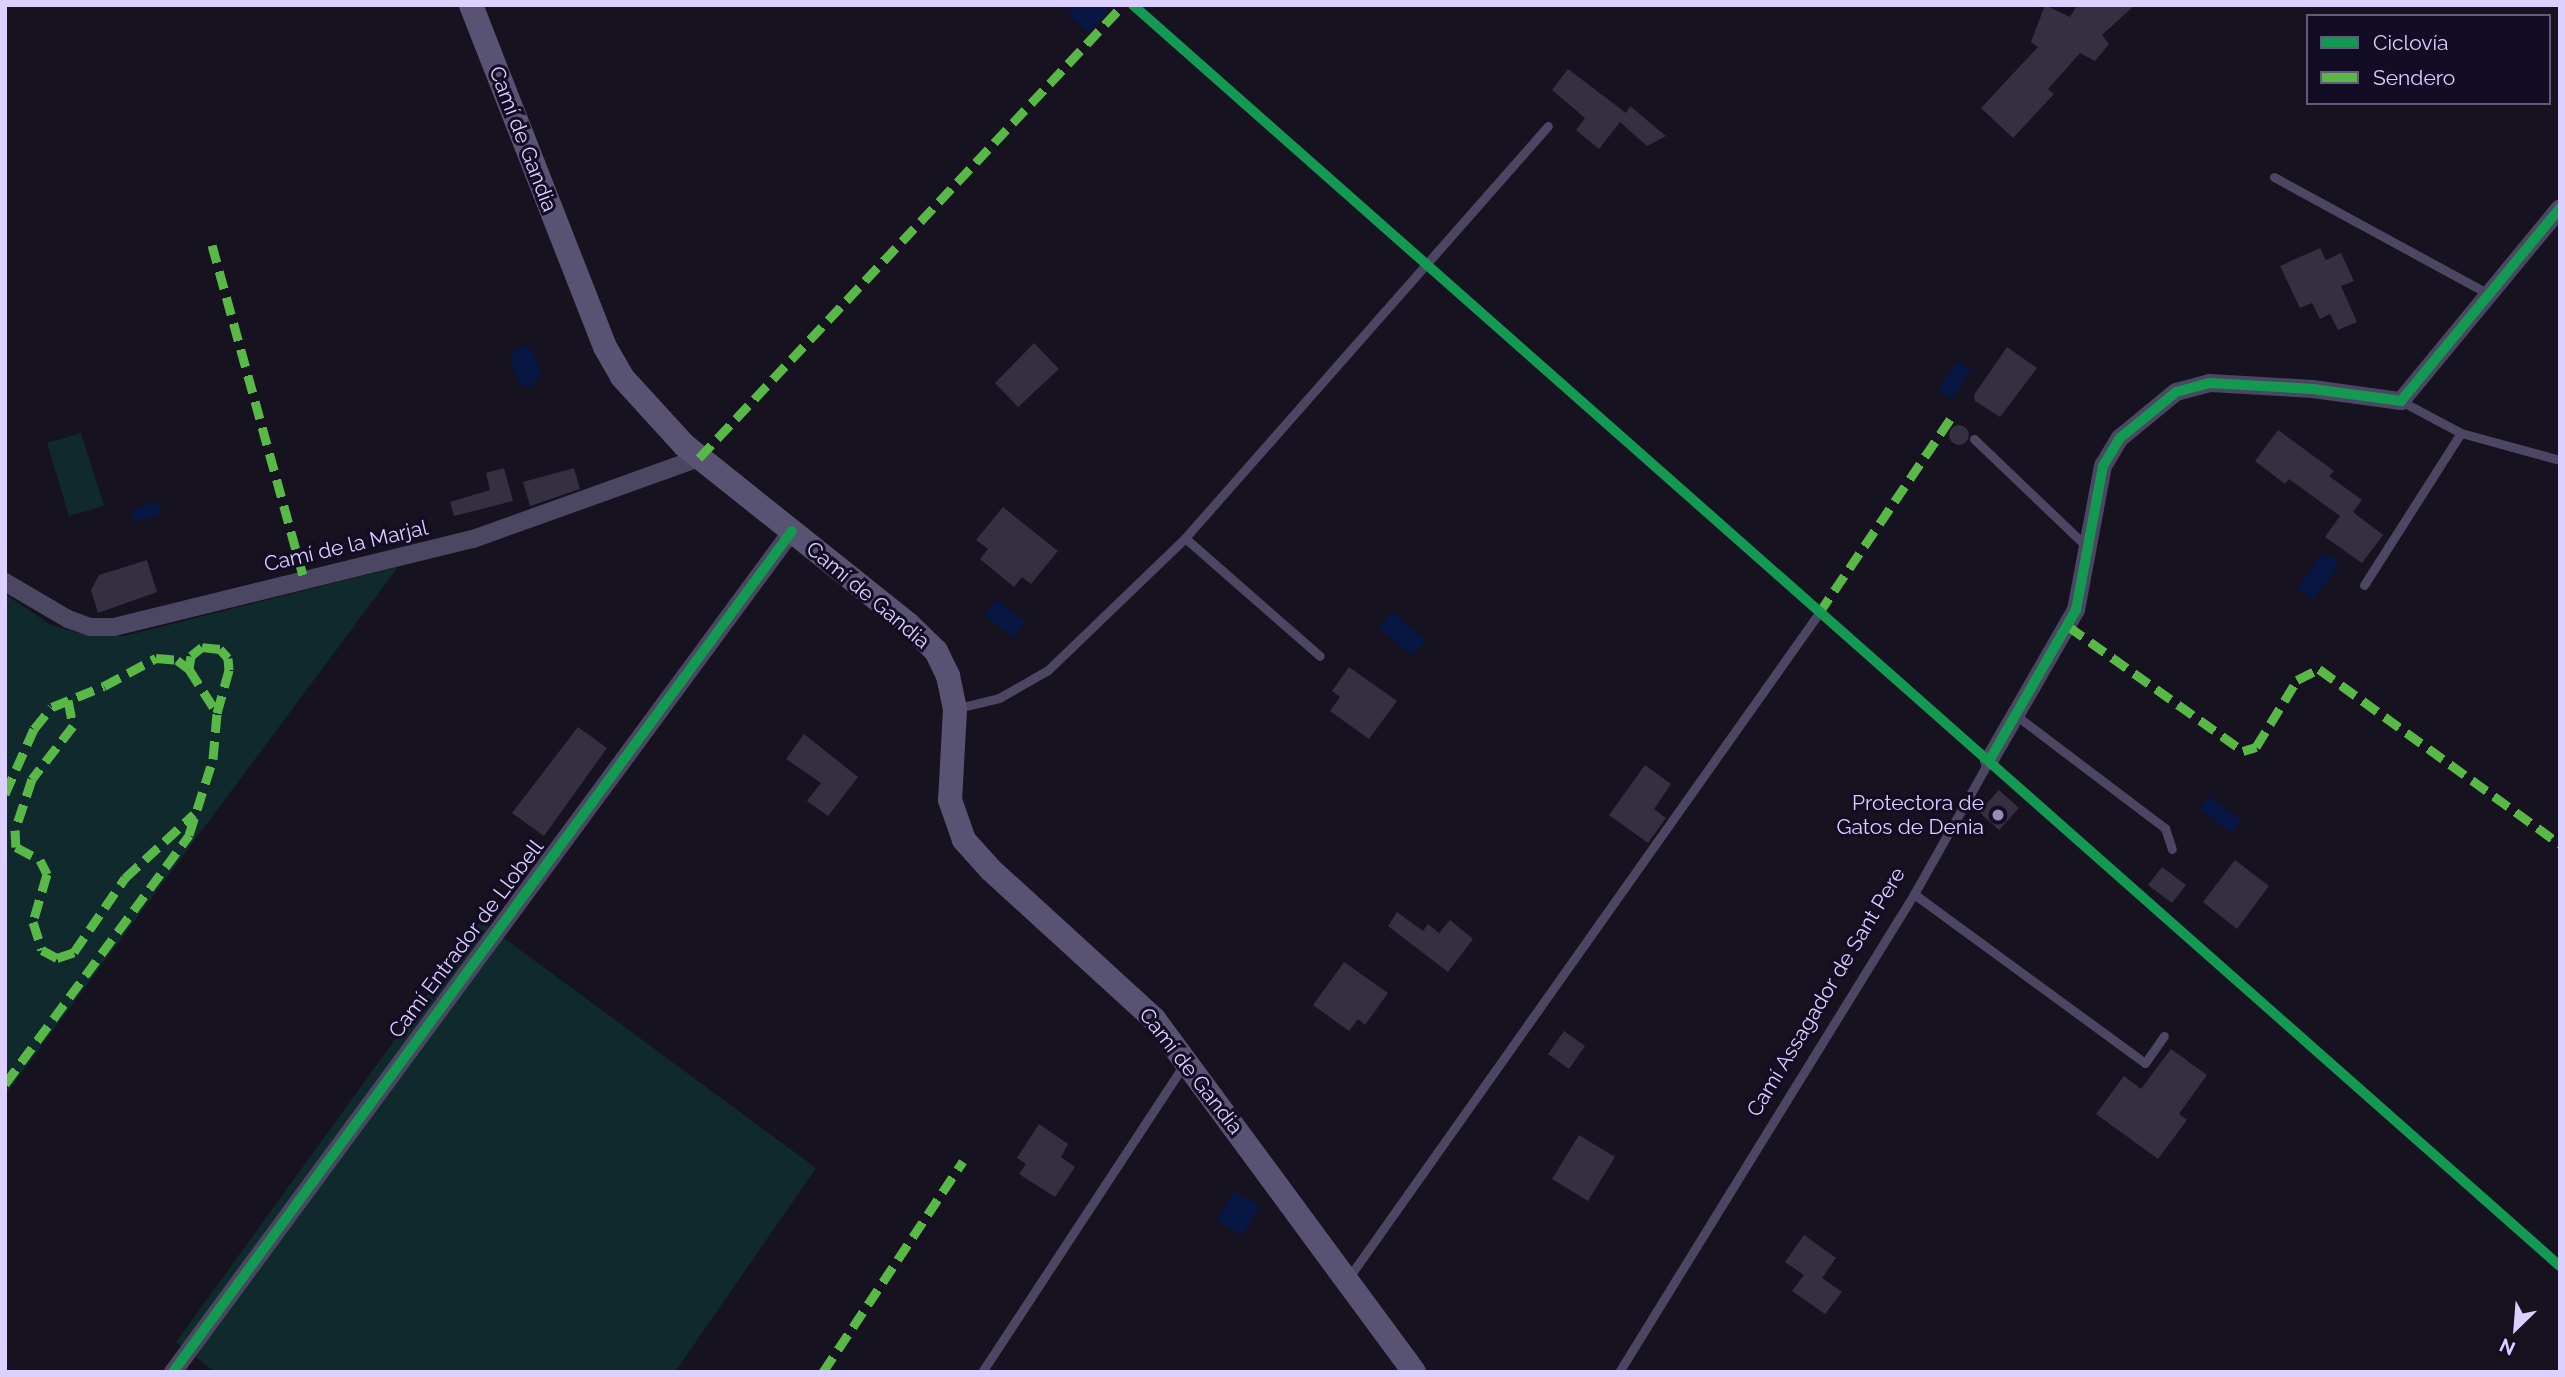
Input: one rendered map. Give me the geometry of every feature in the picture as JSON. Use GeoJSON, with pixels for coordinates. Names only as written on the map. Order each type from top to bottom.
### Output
{"type":"FeatureCollection","features":[{"type":"Feature","properties":{"kind":"main road","name":"Camí de Gandia"},"geometry":{"type":"LineString","coordinates":[[471,5],[605,347],[637,399],[699,458],[927,640],[946,669],[955,709],[950,800],[964,840],[990,870],[1135,999],[1186,1060],[1345,1283],[1414,1372]]}},
{"type":"Feature","properties":{"kind":"street"},"geometry":{"type":"LineString","coordinates":[[2401,401],[2560,208]]}},
{"type":"Feature","properties":{"kind":"street","name":"Camí Assagador de Sant Pere"},"geometry":{"type":"LineString","coordinates":[[1989,761],[2018,717],[2076,610],[2108,454],[2120,438],[2176,392],[2210,383],[2313,389],[2401,401]]}},
{"type":"Feature","properties":{"kind":"street","name":"Camí de la Marjal"},"geometry":{"type":"LineString","coordinates":[[5,582],[68,619],[90,627],[114,627],[473,539],[699,458]]}},
{"type":"Feature","properties":{"kind":"street","name":"Camí Entrador de Llobell"},"geometry":{"type":"LineString","coordinates":[[173,1372],[792,531]]}},
{"type":"Feature","properties":{"kind":"lane"},"geometry":{"type":"LineString","coordinates":[[955,709],[999,698],[1048,670],[1185,538],[1422,264],[1548,126]]}},
{"type":"Feature","properties":{"kind":"lane"},"geometry":{"type":"LineString","coordinates":[[2274,177],[2489,294]]}},
{"type":"Feature","properties":{"kind":"lane"},"geometry":{"type":"LineString","coordinates":[[2401,401],[2461,433],[2560,460]]}},
{"type":"Feature","properties":{"kind":"lane"},"geometry":{"type":"LineString","coordinates":[[2364,584],[2461,433]]}},
{"type":"Feature","properties":{"kind":"lane"},"geometry":{"type":"LineString","coordinates":[[1974,439],[2087,547]]}},
{"type":"Feature","properties":{"kind":"lane"},"geometry":{"type":"LineString","coordinates":[[1185,538],[1320,656]]}},
{"type":"Feature","properties":{"kind":"lane"},"geometry":{"type":"LineString","coordinates":[[1345,1283],[1819,612]]}},
{"type":"Feature","properties":{"kind":"lane"},"geometry":{"type":"LineString","coordinates":[[2018,717],[2165,828],[2172,849]]}},
{"type":"Feature","properties":{"kind":"lane","name":"Camí Assagador de Sant Pere"},"geometry":{"type":"LineString","coordinates":[[1619,1372],[1914,894],[1989,761]]}},
{"type":"Feature","properties":{"kind":"lane"},"geometry":{"type":"LineString","coordinates":[[1914,894],[2145,1063],[2164,1036]]}},
{"type":"Feature","properties":{"kind":"lane"},"geometry":{"type":"LineString","coordinates":[[982,1372],[1186,1060]]}},
{"type":"Feature","properties":{"kind":"path"},"geometry":{"type":"LineString","coordinates":[[1133,5],[1422,264],[1989,761],[2080,846],[2560,1266]]}},
{"type":"Feature","properties":{"kind":"green space"},"geometry":{"type":"Polygon","coordinates":[[[81,433],[104,506],[69,516],[47,443],[81,433]]]}},
{"type":"Feature","properties":{"kind":"green space"},"geometry":{"type":"Polygon","coordinates":[[[398,567],[5,1095],[5,594],[51,625],[86,635],[124,636],[398,567]]]}},
{"type":"Feature","properties":{"kind":"green space"},"geometry":{"type":"Polygon","coordinates":[[[481,921],[816,1168],[675,1372],[215,1372],[176,1342],[481,921]]]}},
{"type":"Feature","properties":{"kind":"water"},"geometry":{"type":"Polygon","coordinates":[[[1077,5],[1113,5],[1088,33],[1068,15],[1077,5]]]}},
{"type":"Feature","properties":{"kind":"water"},"geometry":{"type":"Polygon","coordinates":[[[524,345],[533,351],[541,374],[531,387],[520,385],[511,363],[513,351],[524,345]]]}},
{"type":"Feature","properties":{"kind":"water"},"geometry":{"type":"Polygon","coordinates":[[[1957,361],[1971,370],[1952,399],[1938,390],[1957,361]]]}},
{"type":"Feature","properties":{"kind":"water"},"geometry":{"type":"Polygon","coordinates":[[[157,501],[161,514],[134,522],[133,510],[157,501]]]}},
{"type":"Feature","properties":{"kind":"water"},"geometry":{"type":"Polygon","coordinates":[[[2322,554],[2335,558],[2338,566],[2314,599],[2298,588],[2322,554]]]}},
{"type":"Feature","properties":{"kind":"water"},"geometry":{"type":"Polygon","coordinates":[[[997,600],[1026,622],[1013,637],[984,615],[997,600]]]}},
{"type":"Feature","properties":{"kind":"water"},"geometry":{"type":"Polygon","coordinates":[[[1392,612],[1426,640],[1412,656],[1379,628],[1392,612]]]}},
{"type":"Feature","properties":{"kind":"water"},"geometry":{"type":"Polygon","coordinates":[[[2208,796],[2242,820],[2232,833],[2199,809],[2208,796]]]}},
{"type":"Feature","properties":{"kind":"water"},"geometry":{"type":"Polygon","coordinates":[[[1234,1191],[1260,1206],[1242,1235],[1217,1221],[1234,1191]]]}},
{"type":"Feature","properties":{"kind":"building"},"geometry":{"type":"Polygon","coordinates":[[[2045,5],[2070,17],[2077,5],[2135,5],[2102,35],[2109,44],[2095,61],[2080,53],[2048,89],[2054,94],[2013,138],[1981,108],[2038,47],[2031,42],[2045,5]]]}},
{"type":"Feature","properties":{"kind":"building"},"geometry":{"type":"Polygon","coordinates":[[[1568,69],[1626,113],[1630,106],[1666,136],[1647,146],[1620,122],[1599,149],[1576,130],[1585,118],[1552,90],[1568,69]]]}},
{"type":"Feature","properties":{"kind":"building"},"geometry":{"type":"Polygon","coordinates":[[[2320,248],[2326,260],[2341,253],[2354,281],[2341,286],[2357,322],[2338,330],[2330,314],[2320,319],[2312,303],[2300,308],[2280,266],[2320,248]]]}},
{"type":"Feature","properties":{"kind":"building"},"geometry":{"type":"Polygon","coordinates":[[[1034,343],[1059,369],[1018,407],[995,383],[1034,343]]]}},
{"type":"Feature","properties":{"kind":"building"},"geometry":{"type":"Polygon","coordinates":[[[2007,347],[2037,368],[2000,417],[1975,401],[1974,395],[2007,347]]]}},
{"type":"Feature","properties":{"kind":"building"},"geometry":{"type":"Polygon","coordinates":[[[1959,425],[1966,428],[1969,435],[1966,442],[1959,445],[1952,442],[1949,435],[1952,428],[1959,425]]]}},
{"type":"Feature","properties":{"kind":"building"},"geometry":{"type":"Polygon","coordinates":[[[2278,430],[2334,471],[2329,476],[2362,500],[2353,512],[2383,535],[2362,563],[2325,537],[2340,516],[2289,479],[2285,484],[2255,461],[2278,430]]]}},
{"type":"Feature","properties":{"kind":"building"},"geometry":{"type":"Polygon","coordinates":[[[504,468],[513,501],[454,516],[450,502],[490,490],[486,473],[504,468]]]}},
{"type":"Feature","properties":{"kind":"building"},"geometry":{"type":"Polygon","coordinates":[[[574,468],[580,489],[530,506],[523,482],[574,468]]]}},
{"type":"Feature","properties":{"kind":"building"},"geometry":{"type":"Polygon","coordinates":[[[1003,507],[1058,551],[1031,584],[1022,577],[1014,587],[980,559],[988,549],[976,540],[1003,507]]]}},
{"type":"Feature","properties":{"kind":"building"},"geometry":{"type":"Polygon","coordinates":[[[147,560],[157,592],[98,613],[91,590],[99,575],[147,560]]]}},
{"type":"Feature","properties":{"kind":"building"},"geometry":{"type":"Polygon","coordinates":[[[1349,667],[1397,701],[1369,739],[1330,711],[1340,697],[1332,691],[1349,667]]]}},
{"type":"Feature","properties":{"kind":"building"},"geometry":{"type":"Polygon","coordinates":[[[578,727],[607,748],[544,836],[512,813],[578,727]]]}},
{"type":"Feature","properties":{"kind":"building"},"geometry":{"type":"Polygon","coordinates":[[[804,734],[858,777],[828,816],[807,801],[821,783],[786,759],[804,734]]]}},
{"type":"Feature","properties":{"kind":"building"},"geometry":{"type":"Polygon","coordinates":[[[1645,765],[1671,784],[1654,809],[1666,818],[1648,843],[1609,815],[1645,765]]]}},
{"type":"Feature","properties":{"kind":"building"},"geometry":{"type":"Polygon","coordinates":[[[1999,790],[2019,808],[1999,830],[1979,812],[1999,790]]]}},
{"type":"Feature","properties":{"kind":"building"},"geometry":{"type":"Polygon","coordinates":[[[2235,860],[2269,886],[2237,929],[2203,902],[2235,860]]]}},
{"type":"Feature","properties":{"kind":"building"},"geometry":{"type":"Polygon","coordinates":[[[2162,867],[2186,885],[2172,903],[2148,885],[2162,867]]]}},
{"type":"Feature","properties":{"kind":"building"},"geometry":{"type":"Polygon","coordinates":[[[1397,912],[1423,931],[1428,924],[1439,933],[1450,920],[1473,939],[1448,972],[1388,926],[1397,912]]]}},
{"type":"Feature","properties":{"kind":"building"},"geometry":{"type":"Polygon","coordinates":[[[1344,962],[1388,993],[1365,1025],[1358,1019],[1349,1031],[1313,1005],[1344,962]]]}},
{"type":"Feature","properties":{"kind":"building"},"geometry":{"type":"Polygon","coordinates":[[[1564,1031],[1585,1046],[1569,1069],[1548,1054],[1564,1031]]]}},
{"type":"Feature","properties":{"kind":"building"},"geometry":{"type":"Polygon","coordinates":[[[2171,1049],[2207,1075],[2179,1114],[2187,1120],[2158,1159],[2096,1114],[2124,1076],[2141,1089],[2171,1049]]]}},
{"type":"Feature","properties":{"kind":"building"},"geometry":{"type":"Polygon","coordinates":[[[1039,1124],[1068,1144],[1061,1157],[1075,1167],[1055,1197],[1019,1174],[1026,1164],[1017,1158],[1039,1124]]]}},
{"type":"Feature","properties":{"kind":"building"},"geometry":{"type":"Polygon","coordinates":[[[1579,1135],[1615,1157],[1588,1201],[1552,1179],[1579,1135]]]}},
{"type":"Feature","properties":{"kind":"building"},"geometry":{"type":"Polygon","coordinates":[[[1804,1235],[1836,1258],[1822,1278],[1842,1292],[1825,1314],[1792,1291],[1804,1275],[1785,1262],[1804,1235]]]}},
{"type":"Feature","properties":{"kind":"marked path"},"geometry":{"type":"LineString","coordinates":[[699,458],[1123,5]]}},
{"type":"Feature","properties":{"kind":"marked path"},"geometry":{"type":"LineString","coordinates":[[212,245],[304,578]]}},
{"type":"Feature","properties":{"kind":"marked path"},"geometry":{"type":"LineString","coordinates":[[1819,613],[1953,415]]}},
{"type":"Feature","properties":{"kind":"marked path"},"geometry":{"type":"LineString","coordinates":[[2068,626],[2243,751],[2256,747],[2297,680],[2319,669],[2560,844]]}},
{"type":"Feature","properties":{"kind":"marked path"},"geometry":{"type":"LineString","coordinates":[[5,1084],[189,835],[213,759],[217,713],[229,670],[228,658],[220,649],[202,647],[191,656],[189,669],[217,713]]}},
{"type":"Feature","properties":{"kind":"marked path"},"geometry":{"type":"LineString","coordinates":[[5,794],[34,729],[52,707],[104,686],[156,658],[177,660],[189,669]]}},
{"type":"Feature","properties":{"kind":"marked path"},"geometry":{"type":"LineString","coordinates":[[68,700],[73,726],[32,779],[15,830],[16,847],[40,860],[47,874],[33,922],[42,950],[57,958],[74,952],[125,878],[194,814]]}},
{"type":"Feature","properties":{"kind":"marked path"},"geometry":{"type":"LineString","coordinates":[[823,1372],[963,1161]]}},
{"type":"Feature","properties":{"kind":"cycle path"},"geometry":{"type":"LineString","coordinates":[[1133,5],[2560,1266]]}},
{"type":"Feature","properties":{"kind":"cycle path"},"geometry":{"type":"LineString","coordinates":[[1989,761],[2076,610],[2103,466],[2120,438],[2176,392],[2210,383],[2313,389],[2401,401],[2560,208]]}},
{"type":"Feature","properties":{"kind":"cycle path"},"geometry":{"type":"LineString","coordinates":[[173,1372],[792,531]]}},
{"type":"Feature","properties":{"kind":"place","name":"Protectora de Gatos de Denia"},"geometry":{"type":"Point","coordinates":[1998,815]}}]}
